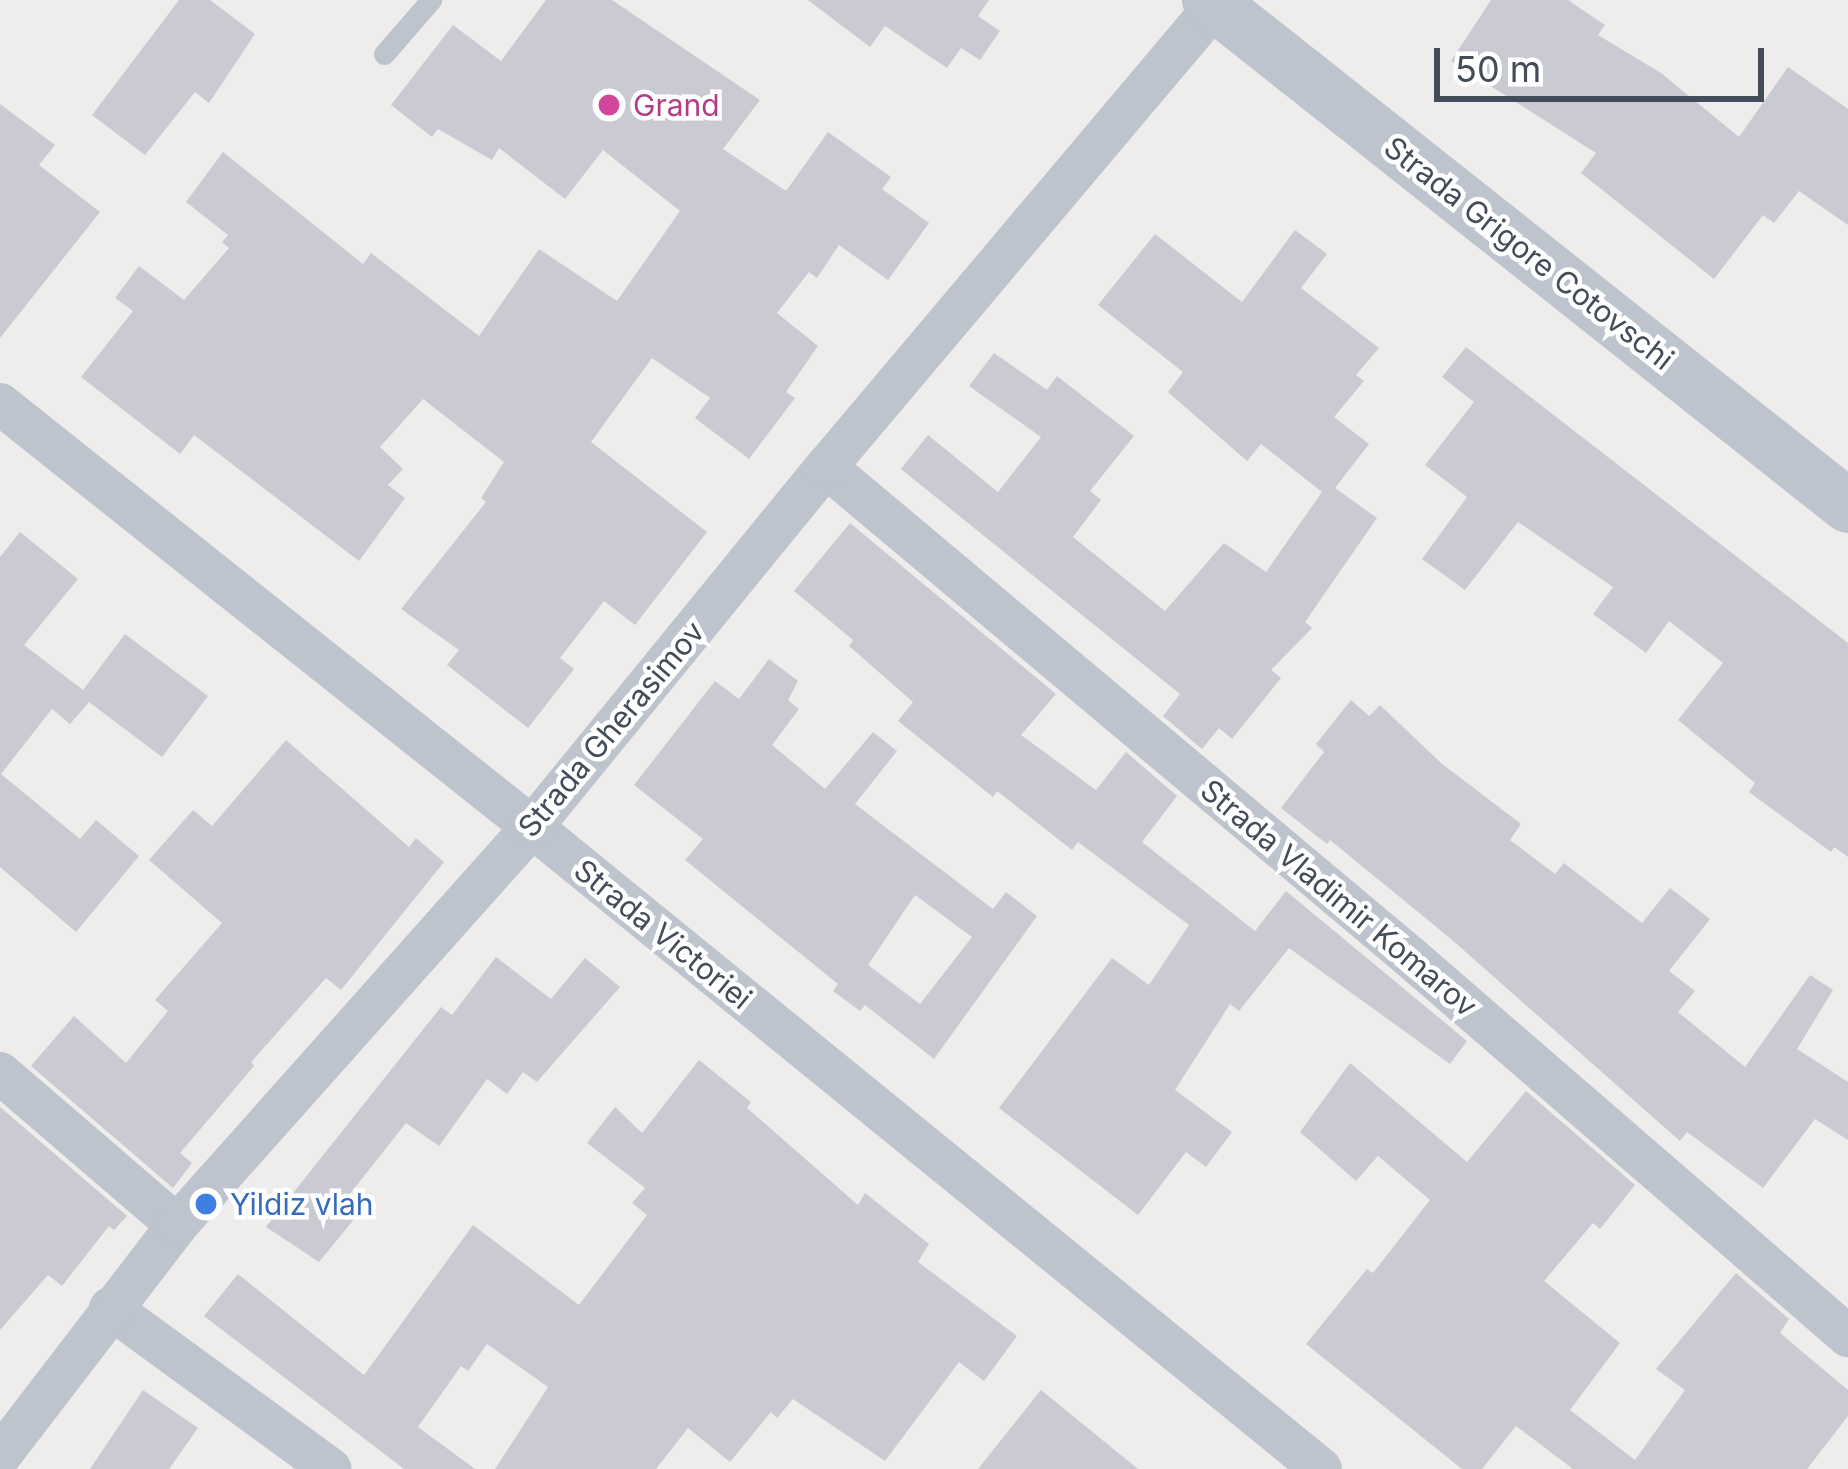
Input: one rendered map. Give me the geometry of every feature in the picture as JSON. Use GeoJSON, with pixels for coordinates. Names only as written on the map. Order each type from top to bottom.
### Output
{"type":"FeatureCollection","features":[{"type":"Feature","properties":{"kind":"street","name":"Strada Gherasimov"},"geometry":{"type":"LineString","coordinates":[[0,1456],[177,1225],[532,827],[1215,2]]}},
{"type":"Feature","properties":{"kind":"street","name":"Strada Grigore Cotovschi"},"geometry":{"type":"LineString","coordinates":[[1215,2],[1848,506]]}},
{"type":"Feature","properties":{"kind":"street","name":"Strada Victoriei"},"geometry":{"type":"LineString","coordinates":[[0,404],[532,827],[1321,1469]]}},
{"type":"Feature","properties":{"kind":"street","name":"Strada Vladimir Komarov"},"geometry":{"type":"LineString","coordinates":[[826,467],[1409,956],[1848,1336]]}},
{"type":"Feature","properties":{"kind":"street"},"geometry":{"type":"LineString","coordinates":[[0,1072],[177,1225]]}},
{"type":"Feature","properties":{"kind":"street"},"geometry":{"type":"LineString","coordinates":[[110,1308],[331,1469]]}},
{"type":"Feature","properties":{"kind":"lane"},"geometry":{"type":"LineString","coordinates":[[384,54],[430,0]]}},
{"type":"Feature","properties":{"kind":"building"},"geometry":{"type":"Polygon","coordinates":[[[179,0],[210,0],[255,34],[209,103],[195,92],[145,155],[92,115],[179,0]]]}},
{"type":"Feature","properties":{"kind":"building"},"geometry":{"type":"Polygon","coordinates":[[[546,0],[612,0],[760,100],[723,149],[786,191],[828,132],[891,177],[882,189],[929,223],[888,280],[839,245],[817,278],[809,272],[777,313],[818,346],[786,392],[795,398],[749,459],[695,418],[710,398],[652,358],[591,442],[707,532],[635,625],[604,601],[560,658],[574,669],[528,728],[447,665],[459,650],[401,609],[486,502],[481,498],[504,462],[423,399],[380,447],[403,469],[388,485],[405,498],[359,561],[194,435],[180,454],[81,377],[133,311],[115,298],[139,266],[184,300],[229,248],[222,242],[228,235],[186,202],[223,152],[363,264],[371,253],[479,336],[539,249],[617,301],[680,211],[603,150],[565,199],[499,148],[492,160],[438,129],[432,137],[391,105],[453,25],[501,61],[546,0]]]}},
{"type":"Feature","properties":{"kind":"building"},"geometry":{"type":"Polygon","coordinates":[[[808,0],[989,0],[978,16],[1000,31],[980,60],[961,48],[947,68],[885,26],[870,47],[808,0]]]}},
{"type":"Feature","properties":{"kind":"building"},"geometry":{"type":"Polygon","coordinates":[[[1491,0],[1568,0],[1605,25],[1598,35],[1661,73],[1739,137],[1788,67],[1848,109],[1848,225],[1799,191],[1774,223],[1763,215],[1714,279],[1581,173],[1596,153],[1451,61],[1491,0]]]}},
{"type":"Feature","properties":{"kind":"building"},"geometry":{"type":"Polygon","coordinates":[[[0,104],[55,145],[39,165],[100,212],[0,338],[0,104]]]}},
{"type":"Feature","properties":{"kind":"building"},"geometry":{"type":"Polygon","coordinates":[[[1295,230],[1327,254],[1301,288],[1379,348],[1356,375],[1364,381],[1334,417],[1369,444],[1335,488],[1377,518],[1305,622],[1312,628],[1271,670],[1281,678],[1232,739],[1219,728],[1202,749],[1163,716],[1180,694],[901,469],[928,435],[998,492],[1041,437],[969,386],[994,353],[1047,390],[1057,376],[1134,436],[1090,491],[1101,500],[1073,537],[1165,611],[1224,543],[1266,572],[1322,492],[1261,444],[1247,461],[1168,392],[1183,372],[1098,305],[1155,234],[1242,302],[1295,230]]]}},
{"type":"Feature","properties":{"kind":"building"},"geometry":{"type":"Polygon","coordinates":[[[1466,347],[1848,643],[1848,857],[1834,847],[1831,852],[1749,792],[1755,783],[1678,720],[1723,663],[1669,621],[1646,653],[1593,614],[1613,587],[1518,522],[1465,590],[1422,559],[1467,497],[1425,465],[1474,402],[1442,377],[1466,347]]]}},
{"type":"Feature","properties":{"kind":"building"},"geometry":{"type":"Polygon","coordinates":[[[850,523],[1056,694],[1021,735],[1096,790],[1126,752],[1177,796],[1142,842],[1255,931],[1286,891],[1467,1041],[1450,1064],[1289,948],[1239,1011],[1230,1004],[1175,1090],[1232,1132],[1206,1167],[1186,1152],[1138,1215],[999,1108],[1112,958],[1149,985],[1189,925],[1078,842],[1072,850],[997,791],[993,797],[898,721],[913,702],[849,646],[853,640],[794,591],[850,523]]]}},
{"type":"Feature","properties":{"kind":"building"},"geometry":{"type":"Polygon","coordinates":[[[20,532],[78,579],[24,645],[83,690],[125,634],[208,696],[162,757],[89,702],[70,724],[52,709],[1,774],[80,839],[96,820],[139,856],[76,932],[0,867],[0,557],[20,532]]]}},
{"type":"Feature","properties":{"kind":"building"},"geometry":{"type":"Polygon","coordinates":[[[769,659],[798,681],[788,700],[799,709],[772,745],[825,789],[873,732],[897,751],[855,804],[993,909],[1006,892],[1037,916],[934,1059],[865,1005],[860,1011],[833,991],[838,984],[685,860],[703,839],[634,785],[715,681],[739,699],[769,659]],[[915,895],[868,965],[920,1004],[972,937],[915,895]]]}},
{"type":"Feature","properties":{"kind":"building"},"geometry":{"type":"Polygon","coordinates":[[[1351,700],[1369,716],[1380,705],[1441,763],[1521,824],[1510,840],[1555,874],[1564,863],[1642,923],[1670,888],[1710,919],[1669,971],[1695,991],[1678,1012],[1745,1067],[1810,975],[1833,990],[1797,1049],[1848,1082],[1848,1140],[1815,1119],[1763,1188],[1687,1132],[1680,1141],[1451,939],[1330,840],[1327,844],[1281,808],[1324,752],[1316,744],[1351,700]]]}},
{"type":"Feature","properties":{"kind":"building"},"geometry":{"type":"Polygon","coordinates":[[[286,740],[409,847],[416,838],[444,862],[341,990],[326,978],[251,1062],[254,1066],[180,1153],[192,1163],[173,1188],[31,1066],[74,1016],[126,1063],[168,1011],[155,1000],[222,923],[149,860],[193,810],[212,826],[286,740]]]}},
{"type":"Feature","properties":{"kind":"building"},"geometry":{"type":"Polygon","coordinates":[[[496,957],[551,999],[585,958],[620,987],[537,1082],[523,1072],[507,1094],[487,1079],[439,1146],[406,1123],[345,1200],[360,1212],[319,1262],[266,1227],[441,1007],[452,1015],[496,957]]]}},
{"type":"Feature","properties":{"kind":"building"},"geometry":{"type":"Polygon","coordinates":[[[699,1060],[751,1102],[747,1108],[858,1205],[865,1193],[929,1244],[918,1262],[1017,1336],[984,1381],[959,1362],[885,1461],[793,1399],[777,1418],[771,1412],[730,1462],[688,1428],[656,1469],[495,1469],[548,1387],[487,1344],[468,1371],[461,1366],[418,1427],[475,1469],[404,1469],[204,1316],[238,1274],[364,1375],[473,1225],[579,1305],[647,1215],[632,1203],[645,1188],[587,1143],[615,1107],[642,1133],[699,1060]]]}},
{"type":"Feature","properties":{"kind":"building"},"geometry":{"type":"Polygon","coordinates":[[[1350,1063],[1467,1162],[1526,1091],[1635,1185],[1600,1229],[1593,1223],[1544,1281],[1620,1343],[1570,1410],[1635,1460],[1685,1390],[1656,1369],[1736,1273],[1789,1319],[1780,1333],[1848,1390],[1848,1416],[1807,1469],[1573,1469],[1516,1426],[1482,1469],[1462,1469],[1306,1344],[1367,1269],[1373,1273],[1430,1200],[1378,1156],[1356,1181],[1300,1132],[1350,1063]]]}},
{"type":"Feature","properties":{"kind":"building"},"geometry":{"type":"Polygon","coordinates":[[[0,1107],[127,1216],[114,1230],[109,1226],[62,1286],[48,1275],[0,1330],[0,1107]]]}},
{"type":"Feature","properties":{"kind":"building"},"geometry":{"type":"Polygon","coordinates":[[[143,1390],[198,1428],[169,1469],[90,1469],[143,1390]]]}},
{"type":"Feature","properties":{"kind":"building"},"geometry":{"type":"Polygon","coordinates":[[[1041,1390],[1138,1469],[978,1469],[1041,1390]]]}},
{"type":"Feature","properties":{"kind":"place","name":"Grand"},"geometry":{"type":"Point","coordinates":[609,105]}},
{"type":"Feature","properties":{"kind":"place","name":"Yildiz vlah"},"geometry":{"type":"Point","coordinates":[206,1204]}}]}
